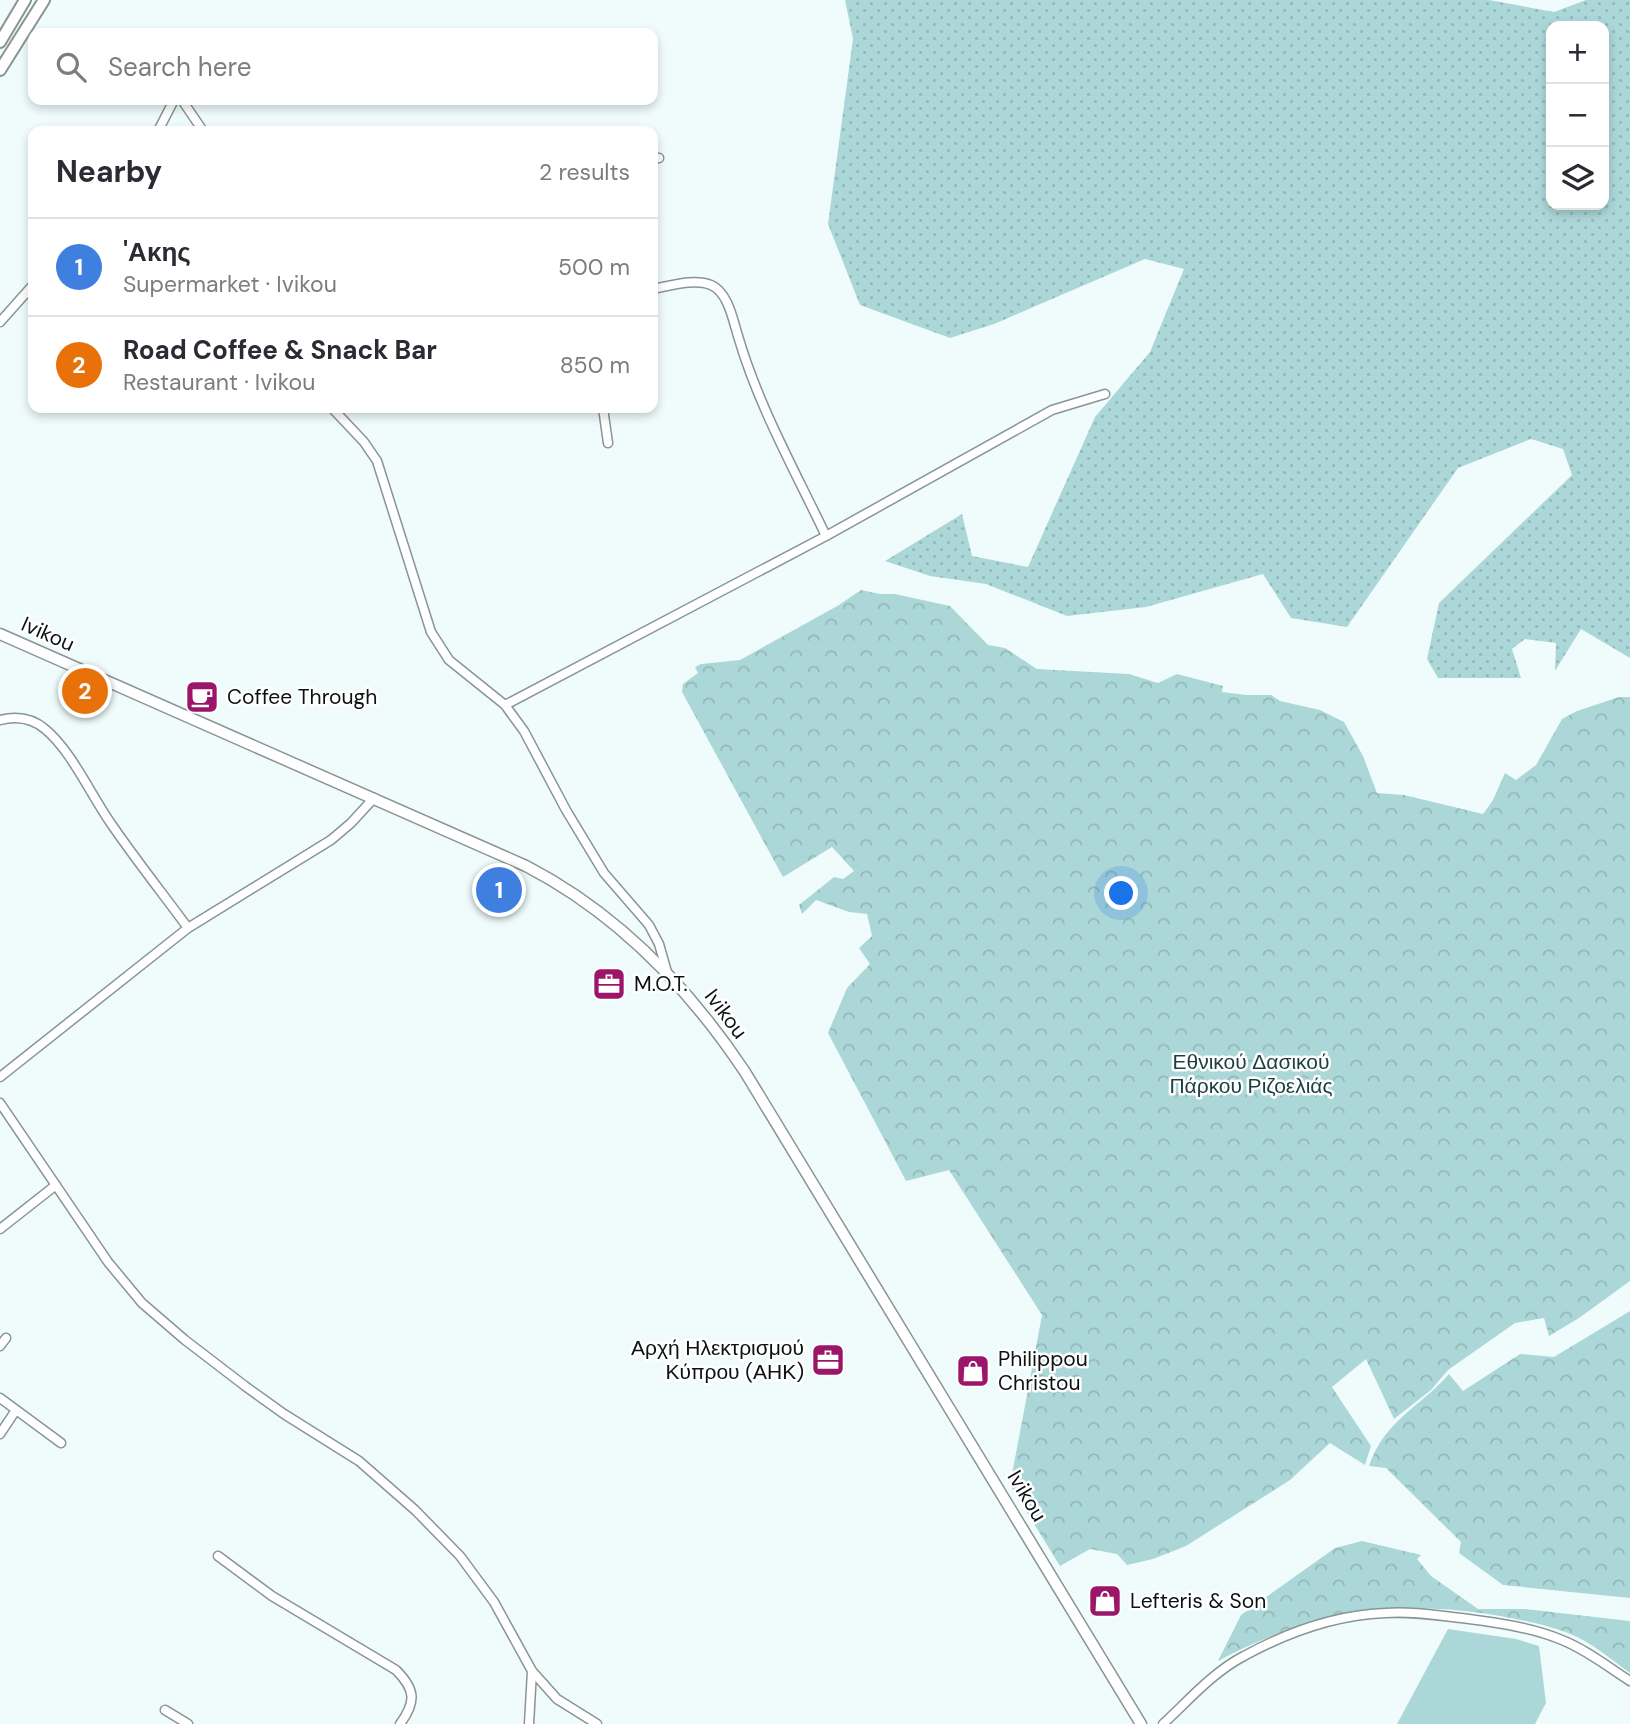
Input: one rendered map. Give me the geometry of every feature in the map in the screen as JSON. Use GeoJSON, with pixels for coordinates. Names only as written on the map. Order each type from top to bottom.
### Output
{"type":"FeatureCollection","features":[{"type":"Feature","properties":{"kind":"main road"},"geometry":{"type":"LineString","coordinates":[[0,42],[25,0]]}},
{"type":"Feature","properties":{"kind":"main road"},"geometry":{"type":"LineString","coordinates":[[0,70],[44,0]]}},
{"type":"Feature","properties":{"kind":"street"},"geometry":{"type":"LineString","coordinates":[[161,126],[171,105]]}},
{"type":"Feature","properties":{"kind":"street"},"geometry":{"type":"LineString","coordinates":[[186,105],[200,126]]}},
{"type":"Feature","properties":{"kind":"street"},"geometry":{"type":"LineString","coordinates":[[658,288],[696,283],[712,285],[720,293],[731,310],[751,377],[826,536]]}},
{"type":"Feature","properties":{"kind":"street"},"geometry":{"type":"LineString","coordinates":[[0,322],[28,291]]}},
{"type":"Feature","properties":{"kind":"street"},"geometry":{"type":"LineString","coordinates":[[505,705],[826,536],[1052,410],[1105,394]]}},
{"type":"Feature","properties":{"kind":"street"},"geometry":{"type":"LineString","coordinates":[[337,413],[365,442],[377,461],[430,632],[449,660],[505,705],[524,732],[604,873],[649,925],[659,944],[667,972]]}},
{"type":"Feature","properties":{"kind":"street"},"geometry":{"type":"LineString","coordinates":[[604,413],[608,443]]}},
{"type":"Feature","properties":{"kind":"street","name":"Ivikou"},"geometry":{"type":"LineString","coordinates":[[0,634],[545,876],[594,909],[667,972],[693,1001],[745,1072],[1141,1724]]}},
{"type":"Feature","properties":{"kind":"street"},"geometry":{"type":"LineString","coordinates":[[0,720],[11,717],[28,719],[37,723],[58,742],[112,826],[188,928]]}},
{"type":"Feature","properties":{"kind":"street"},"geometry":{"type":"LineString","coordinates":[[0,1077],[188,928],[331,840],[374,798]]}},
{"type":"Feature","properties":{"kind":"street"},"geometry":{"type":"LineString","coordinates":[[0,1103],[108,1262],[142,1303],[245,1386],[359,1461],[415,1510],[460,1556],[494,1602],[532,1671],[558,1699],[597,1724]]}},
{"type":"Feature","properties":{"kind":"street"},"geometry":{"type":"LineString","coordinates":[[0,1229],[55,1185]]}},
{"type":"Feature","properties":{"kind":"street"},"geometry":{"type":"LineString","coordinates":[[0,1346],[6,1338]]}},
{"type":"Feature","properties":{"kind":"street"},"geometry":{"type":"LineString","coordinates":[[0,1398],[61,1443]]}},
{"type":"Feature","properties":{"kind":"street"},"geometry":{"type":"LineString","coordinates":[[0,1434],[16,1410]]}},
{"type":"Feature","properties":{"kind":"street"},"geometry":{"type":"LineString","coordinates":[[218,1556],[272,1596],[397,1670],[409,1685],[412,1696],[408,1712],[400,1724]]}},
{"type":"Feature","properties":{"kind":"street"},"geometry":{"type":"LineString","coordinates":[[1163,1724],[1212,1678],[1242,1656],[1308,1628],[1345,1618],[1384,1613],[1416,1613],[1480,1620],[1541,1632],[1573,1645],[1630,1681]]}},
{"type":"Feature","properties":{"kind":"street"},"geometry":{"type":"LineString","coordinates":[[530,1724],[532,1671]]}},
{"type":"Feature","properties":{"kind":"street"},"geometry":{"type":"LineString","coordinates":[[165,1710],[188,1724]]}},
{"type":"Feature","properties":{"kind":"green space"},"geometry":{"type":"Polygon","coordinates":[[[845,0],[1489,0],[1554,12],[1586,0],[1630,0],[1630,658],[1581,629],[1555,671],[1556,643],[1525,639],[1512,649],[1521,678],[1438,678],[1427,659],[1439,603],[1572,475],[1563,449],[1531,439],[1458,468],[1347,627],[1291,618],[1263,574],[1146,607],[1067,616],[986,584],[930,576],[885,561],[962,514],[972,556],[1028,567],[1095,417],[1150,352],[1184,269],[1145,259],[994,324],[950,338],[860,305],[828,224],[853,39],[845,0]]]}},
{"type":"Feature","properties":{"kind":"green space","name":"Εθνικού Δασικού Πάρκου Ριζοελιάς"},"geometry":{"type":"Polygon","coordinates":[[[861,590],[950,606],[988,645],[1005,648],[1037,669],[1129,674],[1158,683],[1177,674],[1223,686],[1222,692],[1271,695],[1280,701],[1320,710],[1344,722],[1363,756],[1377,793],[1404,795],[1483,814],[1493,800],[1505,773],[1516,780],[1536,765],[1562,719],[1619,697],[1630,697],[1630,1281],[1549,1336],[1544,1318],[1515,1323],[1448,1370],[1431,1390],[1394,1419],[1366,1359],[1332,1387],[1371,1446],[1365,1465],[1330,1443],[1290,1480],[1186,1546],[1153,1559],[1127,1565],[1117,1554],[1090,1549],[1060,1566],[1010,1485],[1042,1315],[949,1170],[906,1181],[828,1033],[847,988],[870,964],[859,948],[872,936],[867,914],[849,912],[816,900],[802,914],[799,905],[834,877],[843,879],[854,871],[832,847],[783,877],[682,692],[683,684],[698,673],[695,667],[740,660],[861,590]]]}},
{"type":"Feature","properties":{"kind":"green space"},"geometry":{"type":"Polygon","coordinates":[[[1630,1311],[1630,1598],[1503,1585],[1459,1553],[1461,1542],[1386,1468],[1369,1466],[1376,1450],[1393,1426],[1449,1374],[1463,1391],[1520,1354],[1554,1357],[1630,1311]]]}},
{"type":"Feature","properties":{"kind":"green space"},"geometry":{"type":"Polygon","coordinates":[[[1362,1541],[1421,1555],[1417,1559],[1431,1576],[1478,1609],[1525,1609],[1630,1621],[1630,1673],[1577,1637],[1540,1624],[1463,1611],[1426,1609],[1390,1609],[1321,1620],[1252,1644],[1218,1661],[1241,1615],[1335,1548],[1362,1541]]]}},
{"type":"Feature","properties":{"kind":"green space"},"geometry":{"type":"Polygon","coordinates":[[[1448,1629],[1516,1639],[1539,1646],[1546,1703],[1535,1724],[1397,1724],[1448,1629]]]}},
{"type":"Feature","properties":{"kind":"place","name":"Road Coffee & Snack Bar"},"geometry":{"type":"Point","coordinates":[85,691]}},
{"type":"Feature","properties":{"kind":"place","name":"Coffee Through"},"geometry":{"type":"Point","coordinates":[202,697]}},
{"type":"Feature","properties":{"kind":"place","name":"'Ακης"},"geometry":{"type":"Point","coordinates":[499,890]}},
{"type":"Feature","properties":{"kind":"place","name":"M.O.T."},"geometry":{"type":"Point","coordinates":[609,984]}},
{"type":"Feature","properties":{"kind":"place","name":"Αρχή Ηλεκτρισμού Κύπρου (ΑΗΚ)"},"geometry":{"type":"Point","coordinates":[828,1360]}},
{"type":"Feature","properties":{"kind":"place","name":"Philippou Christou"},"geometry":{"type":"Point","coordinates":[973,1371]}},
{"type":"Feature","properties":{"kind":"place","name":"Lefteris & Son"},"geometry":{"type":"Point","coordinates":[1105,1601]}}]}
